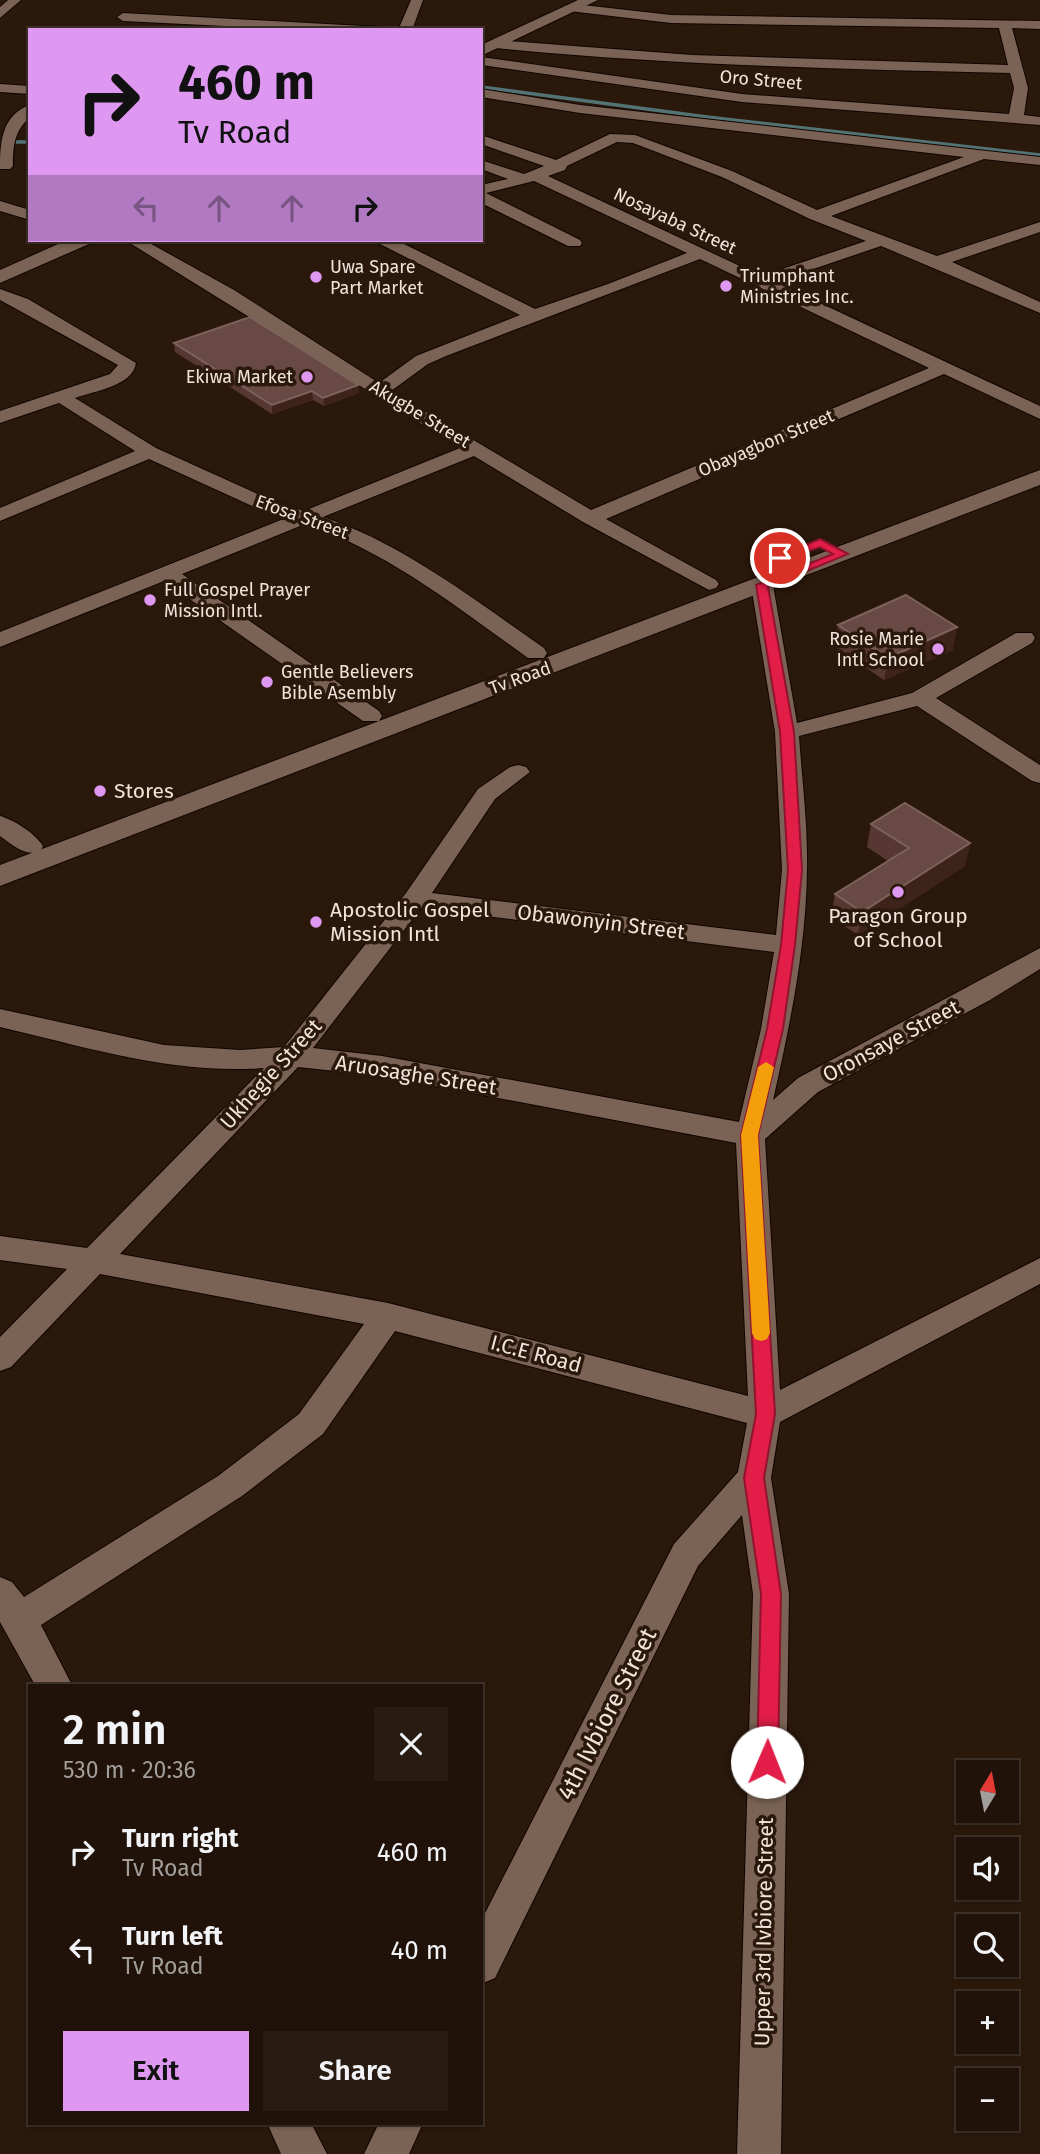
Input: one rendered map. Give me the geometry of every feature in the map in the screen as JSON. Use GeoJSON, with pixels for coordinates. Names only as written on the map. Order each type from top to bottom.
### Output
{"type":"FeatureCollection","features":[{"type":"Feature","properties":{"kind":"street"},"geometry":{"type":"LineString","coordinates":[[0,14],[15,0]]}},
{"type":"Feature","properties":{"kind":"street"},"geometry":{"type":"LineString","coordinates":[[113,28],[139,0]]}},
{"type":"Feature","properties":{"kind":"street"},"geometry":{"type":"LineString","coordinates":[[406,28],[415,5],[435,0]]}},
{"type":"Feature","properties":{"kind":"street"},"geometry":{"type":"LineString","coordinates":[[489,47],[590,0]]}},
{"type":"Feature","properties":{"kind":"street"},"geometry":{"type":"LineString","coordinates":[[245,26],[261,5]]}},
{"type":"Feature","properties":{"kind":"street"},"geometry":{"type":"LineString","coordinates":[[574,8],[684,19],[1040,25]]}},
{"type":"Feature","properties":{"kind":"street"},"geometry":{"type":"LineString","coordinates":[[123,17],[245,26],[320,28]]}},
{"type":"Feature","properties":{"kind":"street"},"geometry":{"type":"LineString","coordinates":[[1005,25],[1021,88],[1016,118]]}},
{"type":"Feature","properties":{"kind":"street"},"geometry":{"type":"LineString","coordinates":[[489,47],[740,63],[1018,69]]}},
{"type":"Feature","properties":{"kind":"street"},"geometry":{"type":"LineString","coordinates":[[586,77],[600,55]]}},
{"type":"Feature","properties":{"kind":"street","name":"Oro Street"},"geometry":{"type":"LineString","coordinates":[[483,61],[742,99],[1040,121]]}},
{"type":"Feature","properties":{"kind":"street"},"geometry":{"type":"LineString","coordinates":[[0,88],[28,90]]}},
{"type":"Feature","properties":{"kind":"street"},"geometry":{"type":"LineString","coordinates":[[483,93],[580,109],[1040,161]]}},
{"type":"Feature","properties":{"kind":"street"},"geometry":{"type":"LineString","coordinates":[[8,166],[3,136],[28,111]]}},
{"type":"Feature","properties":{"kind":"street"},"geometry":{"type":"LineString","coordinates":[[483,190],[530,178],[560,167],[615,137],[635,139],[727,174],[816,216],[884,240],[1040,308]]}},
{"type":"Feature","properties":{"kind":"street"},"geometry":{"type":"LineString","coordinates":[[483,140],[560,167]]}},
{"type":"Feature","properties":{"kind":"street"},"geometry":{"type":"LineString","coordinates":[[816,216],[984,154]]}},
{"type":"Feature","properties":{"kind":"street","name":"Nosayaba Street"},"geometry":{"type":"LineString","coordinates":[[483,165],[530,178],[1040,413]]}},
{"type":"Feature","properties":{"kind":"street"},"geometry":{"type":"LineString","coordinates":[[483,198],[574,243]]}},
{"type":"Feature","properties":{"kind":"street"},"geometry":{"type":"LineString","coordinates":[[0,206],[28,214]]}},
{"type":"Feature","properties":{"kind":"street"},"geometry":{"type":"LineString","coordinates":[[937,262],[1040,227]]}},
{"type":"Feature","properties":{"kind":"street"},"geometry":{"type":"LineString","coordinates":[[759,282],[884,240]]}},
{"type":"Feature","properties":{"kind":"street"},"geometry":{"type":"LineString","coordinates":[[0,278],[78,242]]}},
{"type":"Feature","properties":{"kind":"street","name":"Akugbe Street"},"geometry":{"type":"LineString","coordinates":[[137,242],[229,294],[379,391],[590,518],[709,584]]}},
{"type":"Feature","properties":{"kind":"street"},"geometry":{"type":"LineString","coordinates":[[388,242],[534,315]]}},
{"type":"Feature","properties":{"kind":"street"},"geometry":{"type":"LineString","coordinates":[[379,391],[422,360],[534,315],[614,289],[699,254]]}},
{"type":"Feature","properties":{"kind":"street"},"geometry":{"type":"LineString","coordinates":[[0,295],[23,303],[127,363],[126,370],[116,378],[0,418]]}},
{"type":"Feature","properties":{"kind":"street","name":"Obayagbon Street"},"geometry":{"type":"LineString","coordinates":[[590,518],[941,369]]}},
{"type":"Feature","properties":{"kind":"street","name":"Efosa Street"},"geometry":{"type":"LineString","coordinates":[[60,396],[149,452],[266,505],[343,530],[377,547],[536,653]]}},
{"type":"Feature","properties":{"kind":"street"},"geometry":{"type":"LineString","coordinates":[[0,640],[477,448]]}},
{"type":"Feature","properties":{"kind":"street"},"geometry":{"type":"LineString","coordinates":[[0,515],[149,452]]}},
{"type":"Feature","properties":{"kind":"street","name":"Tv Road"},"geometry":{"type":"LineString","coordinates":[[0,876],[762,585],[832,548],[1040,463]]}},
{"type":"Feature","properties":{"kind":"street","name":"Tv Road"},"geometry":{"type":"LineString","coordinates":[[0,857],[536,653],[709,584],[832,548],[1040,477]]}},
{"type":"Feature","properties":{"kind":"street"},"geometry":{"type":"LineString","coordinates":[[164,572],[371,716]]}},
{"type":"Feature","properties":{"kind":"street","name":"Upper 3rd Ivbiore Street"},"geometry":{"type":"LineString","coordinates":[[759,2154],[771,1594],[754,1478],[765,1414],[750,1135],[775,1029],[788,945],[795,870],[787,732],[762,585]]}},
{"type":"Feature","properties":{"kind":"street"},"geometry":{"type":"LineString","coordinates":[[787,732],[920,698],[1024,638]]}},
{"type":"Feature","properties":{"kind":"street"},"geometry":{"type":"LineString","coordinates":[[920,698],[1040,776]]}},
{"type":"Feature","properties":{"kind":"street","name":"Ukhegie Street"},"geometry":{"type":"LineString","coordinates":[[0,1358],[292,1056],[415,899],[485,794],[518,772]]}},
{"type":"Feature","properties":{"kind":"street"},"geometry":{"type":"LineString","coordinates":[[0,824],[31,846]]}},
{"type":"Feature","properties":{"kind":"street","name":"Obawonyin Street"},"geometry":{"type":"LineString","coordinates":[[415,899],[788,945]]}},
{"type":"Feature","properties":{"kind":"street","name":"Oronsaye Street"},"geometry":{"type":"LineString","coordinates":[[750,1135],[808,1085],[981,993],[1040,957]]}},
{"type":"Feature","properties":{"kind":"street","name":"Aruosaghe Street"},"geometry":{"type":"LineString","coordinates":[[0,1018],[164,1055],[240,1060],[292,1056],[382,1066],[750,1135]]}},
{"type":"Feature","properties":{"kind":"street","name":"I.C.E Road"},"geometry":{"type":"LineString","coordinates":[[0,1248],[94,1261],[387,1316],[765,1414]]}},
{"type":"Feature","properties":{"kind":"street"},"geometry":{"type":"LineString","coordinates":[[765,1414],[1040,1270]]}},
{"type":"Feature","properties":{"kind":"street"},"geometry":{"type":"LineString","coordinates":[[53,1684],[9,1606],[230,1486],[311,1424],[387,1316]]}},
{"type":"Feature","properties":{"kind":"street","name":"4th Ivbiore Street"},"geometry":{"type":"LineString","coordinates":[[483,1960],[686,1555],[754,1478]]}},
{"type":"Feature","properties":{"kind":"street"},"geometry":{"type":"LineString","coordinates":[[289,2125],[305,2154]]}},
{"type":"Feature","properties":{"kind":"street"},"geometry":{"type":"LineString","coordinates":[[386,2154],[401,2125]]}},
{"type":"Feature","properties":{"kind":"building"},"geometry":{"type":"Polygon","coordinates":[[[250,317],[358,385],[323,398],[312,391],[272,405],[174,343],[250,317]]]}},
{"type":"Feature","properties":{"kind":"building"},"geometry":{"type":"Polygon","coordinates":[[[906,595],[957,627],[888,658],[838,625],[906,595]]]}},
{"type":"Feature","properties":{"kind":"building"},"geometry":{"type":"Polygon","coordinates":[[[905,803],[970,843],[862,912],[835,894],[909,848],[871,824],[905,803]]]}},
{"type":"Feature","properties":{"kind":"waterway"},"geometry":{"type":"LineString","coordinates":[[483,87],[707,117],[1040,155]]}},
{"type":"Feature","properties":{"kind":"waterway"},"geometry":{"type":"LineString","coordinates":[[16,142],[28,142]]}},
{"type":"Feature","properties":{"kind":"slow traffic"},"geometry":{"type":"LineString","coordinates":[[761,1333],[750,1135],[766,1067]]}},
{"type":"Feature","properties":{"kind":"place","name":"Uwa Spare Part Market"},"geometry":{"type":"Point","coordinates":[316,277]}},
{"type":"Feature","properties":{"kind":"place","name":"Triumphant Ministries Inc."},"geometry":{"type":"Point","coordinates":[726,286]}},
{"type":"Feature","properties":{"kind":"place","name":"Ekiwa Market"},"geometry":{"type":"Point","coordinates":[307,377]}},
{"type":"Feature","properties":{"kind":"place","name":"Full Gospel Prayer Mission Intl."},"geometry":{"type":"Point","coordinates":[150,600]}},
{"type":"Feature","properties":{"kind":"place","name":"Rosie Marie Intl School"},"geometry":{"type":"Point","coordinates":[938,649]}},
{"type":"Feature","properties":{"kind":"place","name":"Gentle Believers Bible Asembly"},"geometry":{"type":"Point","coordinates":[267,682]}},
{"type":"Feature","properties":{"kind":"place","name":"Stores"},"geometry":{"type":"Point","coordinates":[100,791]}},
{"type":"Feature","properties":{"kind":"place","name":"Paragon Group of School"},"geometry":{"type":"Point","coordinates":[898,892]}},
{"type":"Feature","properties":{"kind":"place","name":"Apostolic Gospel Mission Intl"},"geometry":{"type":"Point","coordinates":[316,922]}},
{"type":"Feature","properties":{"kind":"route"},"geometry":{"type":"LineString","coordinates":[[767,1762],[771,1594],[754,1478],[765,1414],[750,1135],[775,1029],[788,945],[795,870],[787,732],[762,585],[843,554],[820,543],[780,558]]}}]}
